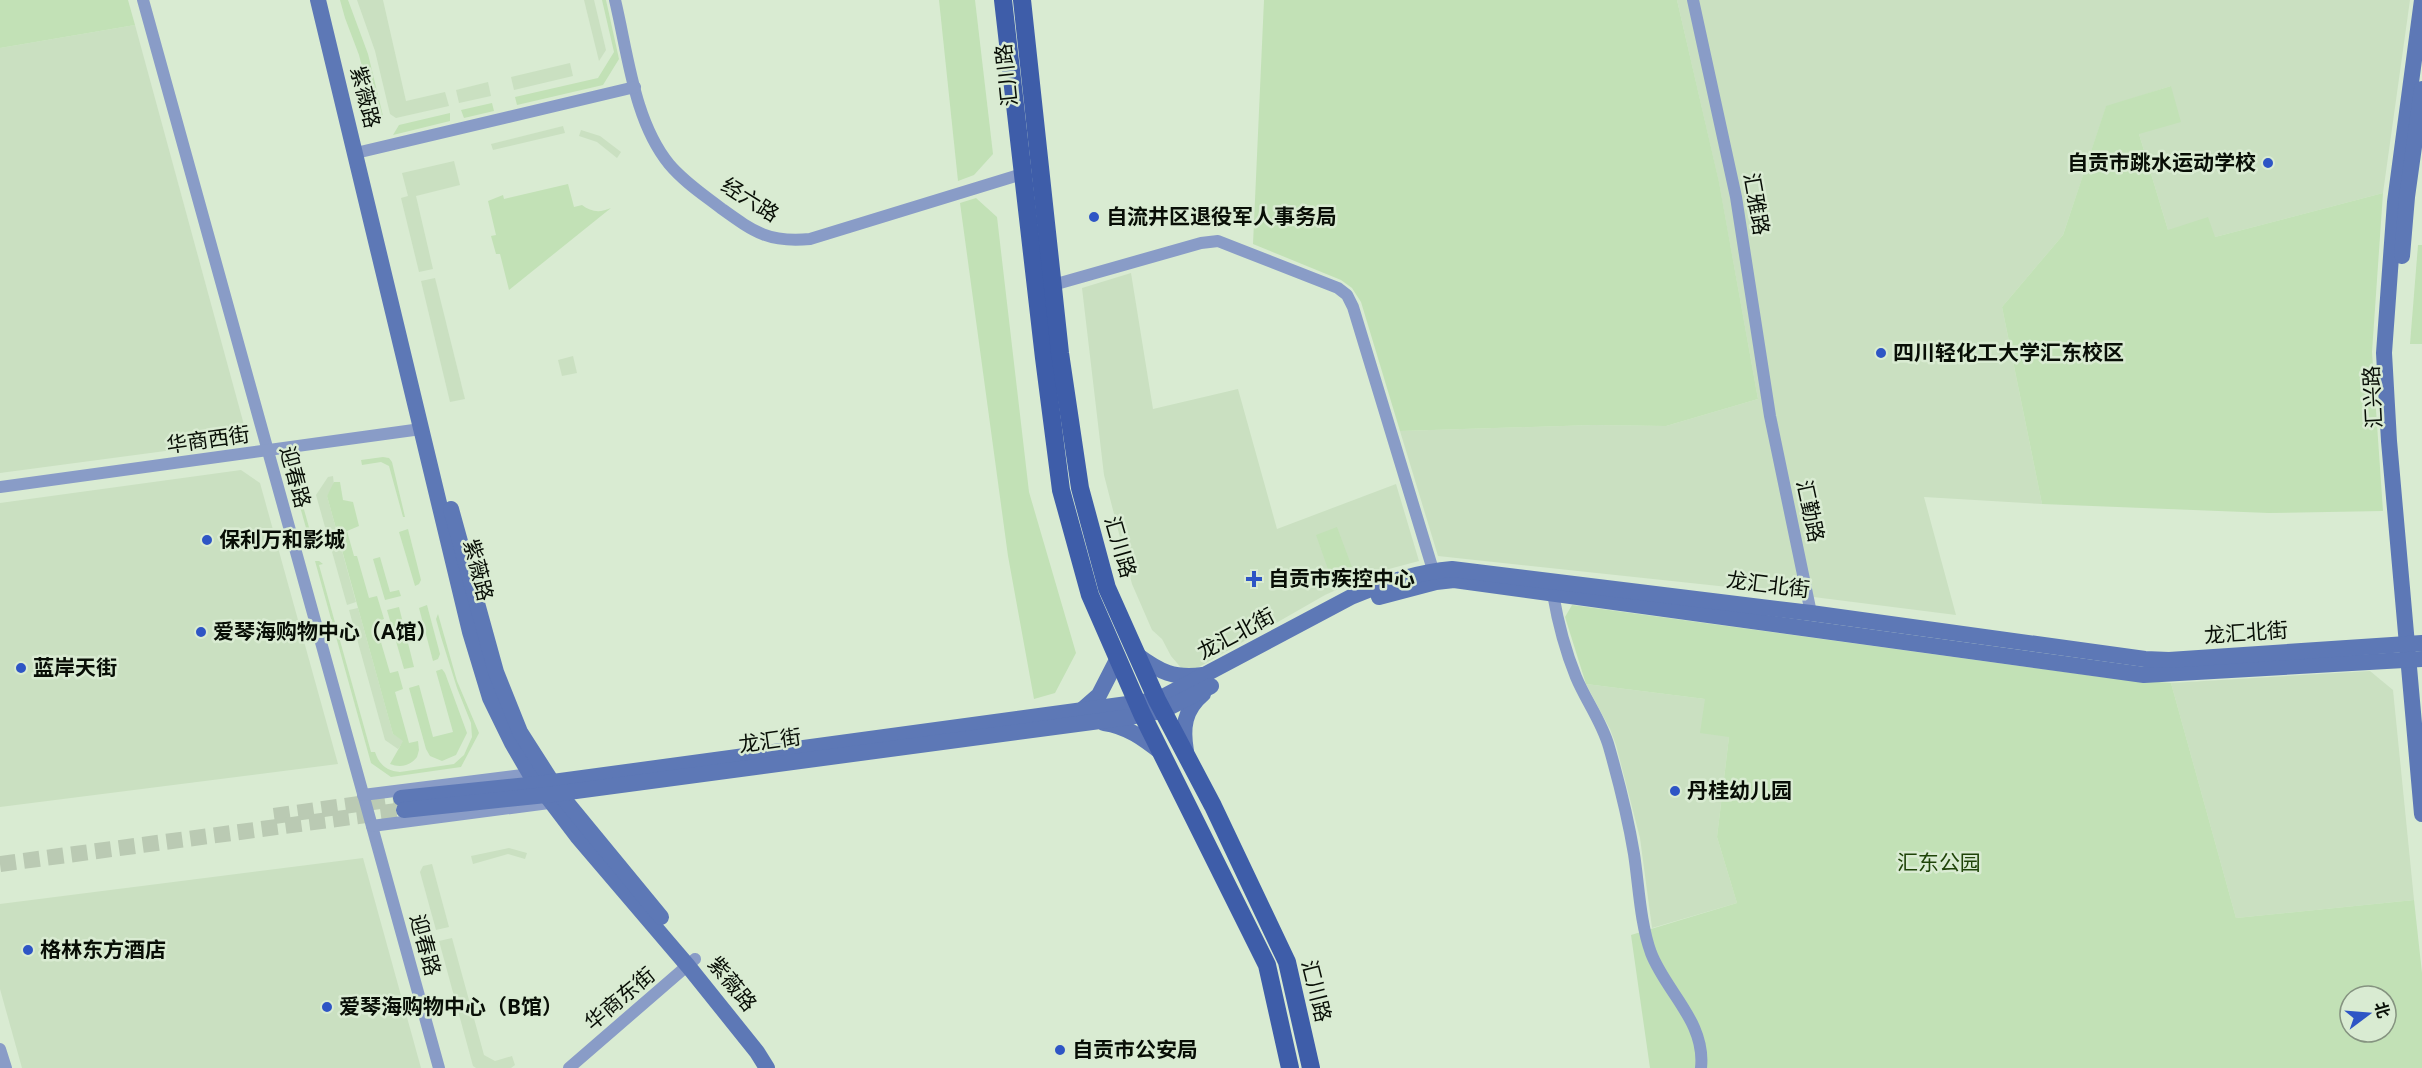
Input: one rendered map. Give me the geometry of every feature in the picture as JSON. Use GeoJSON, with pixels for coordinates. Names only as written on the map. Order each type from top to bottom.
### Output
{"type":"FeatureCollection","features":[{"type":"Feature","properties":{"kind":"main road","name":"紫薇路"},"geometry":{"type":"LineString","coordinates":[[318,0],[429,427],[496,672],[546,788]]}},
{"type":"Feature","properties":{"kind":"main road","name":"紫薇路"},"geometry":{"type":"LineString","coordinates":[[327,0],[421,429],[470,632],[490,699],[512,743],[546,788],[692,963],[764,1044],[780,1068]]}},
{"type":"Feature","properties":{"kind":"main road","name":"汇川路"},"geometry":{"type":"LineString","coordinates":[[1004,0],[1022,174],[1061,490],[1090,595],[1140,708],[1267,965],[1290,1068]]}},
{"type":"Feature","properties":{"kind":"main road","name":"汇川路"},"geometry":{"type":"LineString","coordinates":[[1022,0],[1060,353],[1080,488],[1107,588],[1160,706],[1214,806],[1287,962],[1311,1068]]}},
{"type":"Feature","properties":{"kind":"main road"},"geometry":{"type":"LineString","coordinates":[[2422,0],[2395,202],[2384,353],[2389,441],[2416,652],[2422,814]]}},
{"type":"Feature","properties":{"kind":"main road","name":"汇兴路"},"geometry":{"type":"LineString","coordinates":[[2422,89],[2407,197],[2393,353],[2398,440],[2422,702]]}},
{"type":"Feature","properties":{"kind":"main road","name":"龙汇北街"},"geometry":{"type":"LineString","coordinates":[[1212,679],[1351,597],[1381,584],[1433,570],[1452,569],[1811,613],[2145,659],[2416,652]]}},
{"type":"Feature","properties":{"kind":"main road","name":"龙汇北街"},"geometry":{"type":"LineString","coordinates":[[1140,708],[1160,706],[1356,606],[1396,592],[1436,582],[1455,580],[2144,675],[2416,652]]}},
{"type":"Feature","properties":{"kind":"main road"},"geometry":{"type":"LineString","coordinates":[[1137,655],[1160,671],[1186,677],[1212,679]]}},
{"type":"Feature","properties":{"kind":"main road"},"geometry":{"type":"LineString","coordinates":[[1118,658],[1086,715],[1139,735],[1162,753]]}},
{"type":"Feature","properties":{"kind":"main road"},"geometry":{"type":"LineString","coordinates":[[1186,755],[1183,731],[1185,722],[1194,701],[1212,679]]}},
{"type":"Feature","properties":{"kind":"main road","name":"龙汇街"},"geometry":{"type":"LineString","coordinates":[[403,804],[546,788],[1140,708]]}},
{"type":"Feature","properties":{"kind":"main road","name":"紫薇路"},"geometry":{"type":"LineString","coordinates":[[692,963],[767,1068]]}},
{"type":"Feature","properties":{"kind":"street","name":"迎春路"},"geometry":{"type":"LineString","coordinates":[[143,0],[439,1068]]}},
{"type":"Feature","properties":{"kind":"street","name":"经六路"},"geometry":{"type":"LineString","coordinates":[[615,0],[647,129],[671,166],[691,185],[732,216],[772,239],[791,241],[810,239],[1022,174]]}},
{"type":"Feature","properties":{"kind":"street","name":"汇雅路"},"geometry":{"type":"LineString","coordinates":[[1692,0],[1736,197],[1770,416]]}},
{"type":"Feature","properties":{"kind":"street"},"geometry":{"type":"LineString","coordinates":[[359,152],[635,87]]}},
{"type":"Feature","properties":{"kind":"street"},"geometry":{"type":"LineString","coordinates":[[1053,285],[1201,243],[1218,241],[1338,288],[1347,295],[1353,307],[1433,570]]}},
{"type":"Feature","properties":{"kind":"street","name":"汇勤路"},"geometry":{"type":"LineString","coordinates":[[1770,416],[1811,613]]}},
{"type":"Feature","properties":{"kind":"street","name":"华商西街"},"geometry":{"type":"LineString","coordinates":[[0,487],[421,429]]}},
{"type":"Feature","properties":{"kind":"street"},"geometry":{"type":"LineString","coordinates":[[1553,594],[1560,632],[1577,679],[1603,729],[1609,747],[1632,841],[1648,944],[1661,974],[1695,1028],[1701,1068]]}},
{"type":"Feature","properties":{"kind":"street"},"geometry":{"type":"LineString","coordinates":[[363,795],[546,788]]}},
{"type":"Feature","properties":{"kind":"street"},"geometry":{"type":"LineString","coordinates":[[372,826],[546,788]]}},
{"type":"Feature","properties":{"kind":"street","name":"华商东街"},"geometry":{"type":"LineString","coordinates":[[569,1068],[692,963]]}},
{"type":"Feature","properties":{"kind":"street"},"geometry":{"type":"LineString","coordinates":[[0,1049],[6,1068]]}},
{"type":"Feature","properties":{"kind":"shaded area"},"geometry":{"type":"Polygon","coordinates":[[[357,0],[383,0],[406,101],[445,92],[449,106],[396,118],[390,114],[375,51],[357,0]]]}},
{"type":"Feature","properties":{"kind":"shaded area"},"geometry":{"type":"Polygon","coordinates":[[[584,0],[594,0],[606,50],[599,61],[584,0]]]}},
{"type":"Feature","properties":{"kind":"shaded area","name":"四川轻化工大学汇东校区"},"geometry":{"type":"Polygon","coordinates":[[[1677,0],[2410,0],[2383,193],[2215,237],[2168,230],[2139,134],[2171,86],[2106,107],[2063,235],[2002,307],[2042,504],[1924,497],[1956,615],[1775,592],[1438,556],[1400,431],[1594,425],[1666,426],[1758,399],[1719,183],[1677,0]]]}},
{"type":"Feature","properties":{"kind":"shaded area"},"geometry":{"type":"Polygon","coordinates":[[[135,25],[244,425],[233,442],[0,473],[0,48],[135,25]]]}},
{"type":"Feature","properties":{"kind":"shaded area"},"geometry":{"type":"Polygon","coordinates":[[[570,63],[573,76],[514,90],[511,77],[570,63]]]}},
{"type":"Feature","properties":{"kind":"shaded area"},"geometry":{"type":"Polygon","coordinates":[[[488,82],[491,96],[459,103],[456,90],[488,82]]]}},
{"type":"Feature","properties":{"kind":"shaded area"},"geometry":{"type":"Polygon","coordinates":[[[563,126],[565,133],[493,150],[491,144],[563,126]]]}},
{"type":"Feature","properties":{"kind":"shaded area"},"geometry":{"type":"Polygon","coordinates":[[[581,130],[600,136],[621,152],[617,158],[597,142],[579,136],[581,130]]]}},
{"type":"Feature","properties":{"kind":"shaded area"},"geometry":{"type":"Polygon","coordinates":[[[454,161],[460,185],[416,196],[433,269],[419,272],[401,198],[408,196],[402,173],[454,161]]]}},
{"type":"Feature","properties":{"kind":"shaded area"},"geometry":{"type":"Polygon","coordinates":[[[1131,273],[1153,409],[1238,389],[1277,529],[1396,484],[1419,561],[1374,573],[1325,595],[1192,671],[1183,670],[1171,656],[1162,639],[1152,630],[1132,584],[1104,475],[1082,288],[1131,273]]]}},
{"type":"Feature","properties":{"kind":"shaded area"},"geometry":{"type":"Polygon","coordinates":[[[435,278],[465,399],[450,402],[421,281],[435,278]]]}},
{"type":"Feature","properties":{"kind":"shaded area"},"geometry":{"type":"Polygon","coordinates":[[[573,356],[577,373],[562,376],[558,360],[573,356]]]}},
{"type":"Feature","properties":{"kind":"shaded area"},"geometry":{"type":"Polygon","coordinates":[[[241,470],[260,483],[338,764],[0,807],[0,503],[241,470]]]}},
{"type":"Feature","properties":{"kind":"shaded area"},"geometry":{"type":"Polygon","coordinates":[[[333,476],[334,485],[327,496],[356,602],[347,605],[316,495],[328,477],[333,476]]]}},
{"type":"Feature","properties":{"kind":"shaded area"},"geometry":{"type":"Polygon","coordinates":[[[358,608],[393,734],[404,741],[398,749],[385,740],[349,610],[358,608]]]}},
{"type":"Feature","properties":{"kind":"shaded area"},"geometry":{"type":"Polygon","coordinates":[[[2370,671],[2393,690],[2414,900],[2236,918],[2171,683],[2370,671]]]}},
{"type":"Feature","properties":{"kind":"shaded area","name":"丹桂幼儿园"},"geometry":{"type":"Polygon","coordinates":[[[1586,684],[1705,699],[1729,737],[1717,837],[1737,903],[1652,928],[1640,838],[1616,745],[1586,684]]]}},
{"type":"Feature","properties":{"kind":"shaded area"},"geometry":{"type":"Polygon","coordinates":[[[509,848],[527,853],[525,859],[508,854],[473,864],[471,856],[509,848]]]}},
{"type":"Feature","properties":{"kind":"shaded area"},"geometry":{"type":"Polygon","coordinates":[[[363,858],[421,1068],[22,1068],[0,989],[0,904],[363,858]]]}},
{"type":"Feature","properties":{"kind":"shaded area"},"geometry":{"type":"Polygon","coordinates":[[[432,864],[449,927],[436,930],[420,872],[423,866],[432,864]]]}},
{"type":"Feature","properties":{"kind":"shaded area"},"geometry":{"type":"Polygon","coordinates":[[[452,938],[484,1055],[495,1061],[512,1056],[515,1065],[511,1068],[476,1068],[473,1066],[439,941],[452,938]]]}},
{"type":"Feature","properties":{"kind":"green space"},"geometry":{"type":"Polygon","coordinates":[[[0,0],[128,0],[135,25],[0,48],[0,0]]]}},
{"type":"Feature","properties":{"kind":"green space"},"geometry":{"type":"Polygon","coordinates":[[[340,0],[348,0],[368,54],[383,116],[377,125],[359,55],[340,0]]]}},
{"type":"Feature","properties":{"kind":"green space"},"geometry":{"type":"Polygon","coordinates":[[[602,0],[606,0],[619,59],[603,85],[517,105],[515,97],[598,78],[614,52],[602,0]]]}},
{"type":"Feature","properties":{"kind":"green space"},"geometry":{"type":"Polygon","coordinates":[[[939,0],[975,0],[993,154],[974,175],[958,181],[939,0]]]}},
{"type":"Feature","properties":{"kind":"green space"},"geometry":{"type":"Polygon","coordinates":[[[1264,0],[1677,0],[1719,182],[1758,399],[1666,426],[1594,425],[1400,431],[1361,302],[1352,288],[1341,280],[1253,244],[1264,0]]]}},
{"type":"Feature","properties":{"kind":"green space"},"geometry":{"type":"Polygon","coordinates":[[[2171,86],[2181,122],[2139,134],[2168,230],[2208,217],[2215,237],[2383,193],[2372,352],[2383,511],[2269,513],[2042,504],[2002,307],[2063,235],[2106,106],[2171,86]]]}},
{"type":"Feature","properties":{"kind":"green space"},"geometry":{"type":"Polygon","coordinates":[[[492,103],[494,111],[464,118],[461,110],[492,103]]]}},
{"type":"Feature","properties":{"kind":"green space"},"geometry":{"type":"Polygon","coordinates":[[[450,113],[450,121],[393,135],[399,125],[450,113]]]}},
{"type":"Feature","properties":{"kind":"green space"},"geometry":{"type":"Polygon","coordinates":[[[568,184],[574,207],[582,205],[596,211],[611,208],[509,290],[500,254],[496,254],[491,236],[496,235],[488,201],[503,195],[504,199],[568,184]]]}},
{"type":"Feature","properties":{"kind":"green space"},"geometry":{"type":"Polygon","coordinates":[[[976,198],[997,217],[1029,492],[1076,653],[1055,693],[1034,699],[1008,556],[960,203],[976,198]]]}},
{"type":"Feature","properties":{"kind":"green space"},"geometry":{"type":"Polygon","coordinates":[[[2418,245],[2422,245],[2422,344],[2410,344],[2418,245]]]}},
{"type":"Feature","properties":{"kind":"green space"},"geometry":{"type":"Polygon","coordinates":[[[389,458],[392,462],[405,517],[403,517],[389,466],[381,462],[362,465],[361,460],[389,458]]]}},
{"type":"Feature","properties":{"kind":"green space"},"geometry":{"type":"Polygon","coordinates":[[[298,475],[301,487],[298,488],[312,538],[315,537],[310,542],[293,482],[298,475]]]}},
{"type":"Feature","properties":{"kind":"green space"},"geometry":{"type":"Polygon","coordinates":[[[334,482],[340,482],[343,500],[353,502],[359,526],[347,531],[369,598],[377,596],[384,619],[375,622],[390,673],[398,671],[403,689],[395,692],[409,743],[418,741],[417,757],[405,765],[390,764],[403,741],[393,734],[327,496],[334,482]]]}},
{"type":"Feature","properties":{"kind":"green space"},"geometry":{"type":"Polygon","coordinates":[[[1337,527],[1352,567],[1330,575],[1316,535],[1337,527]]]}},
{"type":"Feature","properties":{"kind":"green space"},"geometry":{"type":"Polygon","coordinates":[[[408,529],[421,580],[415,586],[399,532],[408,529]]]}},
{"type":"Feature","properties":{"kind":"green space"},"geometry":{"type":"Polygon","coordinates":[[[380,557],[390,592],[399,590],[401,596],[385,600],[373,559],[380,557]]]}},
{"type":"Feature","properties":{"kind":"green space"},"geometry":{"type":"Polygon","coordinates":[[[315,561],[323,564],[319,565],[371,752],[375,752],[381,763],[391,770],[400,772],[454,764],[464,755],[472,737],[471,723],[457,688],[436,619],[438,614],[457,681],[479,733],[461,767],[391,777],[371,763],[315,561]]]}},
{"type":"Feature","properties":{"kind":"green space"},"geometry":{"type":"Polygon","coordinates":[[[427,605],[440,654],[438,659],[433,661],[419,608],[427,605]]]}},
{"type":"Feature","properties":{"kind":"green space","name":"汇东公园"},"geometry":{"type":"Polygon","coordinates":[[[1572,605],[2101,677],[2171,683],[2236,918],[2414,900],[2422,973],[2422,1068],[1650,1068],[1631,935],[1737,903],[1717,837],[1729,737],[1700,733],[1705,699],[1586,684],[1565,617],[1572,605]]]}},
{"type":"Feature","properties":{"kind":"green space"},"geometry":{"type":"Polygon","coordinates":[[[399,607],[414,667],[404,669],[387,610],[399,607]]]}},
{"type":"Feature","properties":{"kind":"green space"},"geometry":{"type":"Polygon","coordinates":[[[442,669],[467,733],[456,755],[442,761],[430,756],[426,749],[409,688],[419,685],[433,737],[453,732],[436,671],[442,669]]]}},
{"type":"Feature","properties":{"kind":"tunnel"},"geometry":{"type":"LineString","coordinates":[[274,816],[401,798]]}},
{"type":"Feature","properties":{"kind":"tunnel"},"geometry":{"type":"LineString","coordinates":[[0,864],[404,810]]}},
{"type":"Feature","properties":{"kind":"place","name":"自贡市跳水运动学校"},"geometry":{"type":"Point","coordinates":[2268,163]}},
{"type":"Feature","properties":{"kind":"place","name":"自流井区退役军人事务局"},"geometry":{"type":"Point","coordinates":[1094,217]}},
{"type":"Feature","properties":{"kind":"place","name":"四川轻化工大学汇东校区"},"geometry":{"type":"Point","coordinates":[1881,353]}},
{"type":"Feature","properties":{"kind":"place","name":"保利万和影城"},"geometry":{"type":"Point","coordinates":[207,540]}},
{"type":"Feature","properties":{"kind":"place","name":"自贡市疾控中心"},"geometry":{"type":"Point","coordinates":[1254,579]}},
{"type":"Feature","properties":{"kind":"place","name":"爱琴海购物中心（A馆）"},"geometry":{"type":"Point","coordinates":[201,632]}},
{"type":"Feature","properties":{"kind":"place","name":"蓝岸天街"},"geometry":{"type":"Point","coordinates":[21,668]}},
{"type":"Feature","properties":{"kind":"place","name":"丹桂幼儿园"},"geometry":{"type":"Point","coordinates":[1675,791]}},
{"type":"Feature","properties":{"kind":"place","name":"格林东方酒店"},"geometry":{"type":"Point","coordinates":[28,950]}},
{"type":"Feature","properties":{"kind":"place","name":"爱琴海购物中心（B馆）"},"geometry":{"type":"Point","coordinates":[327,1007]}},
{"type":"Feature","properties":{"kind":"place","name":"自贡市公安局"},"geometry":{"type":"Point","coordinates":[1060,1050]}}]}
